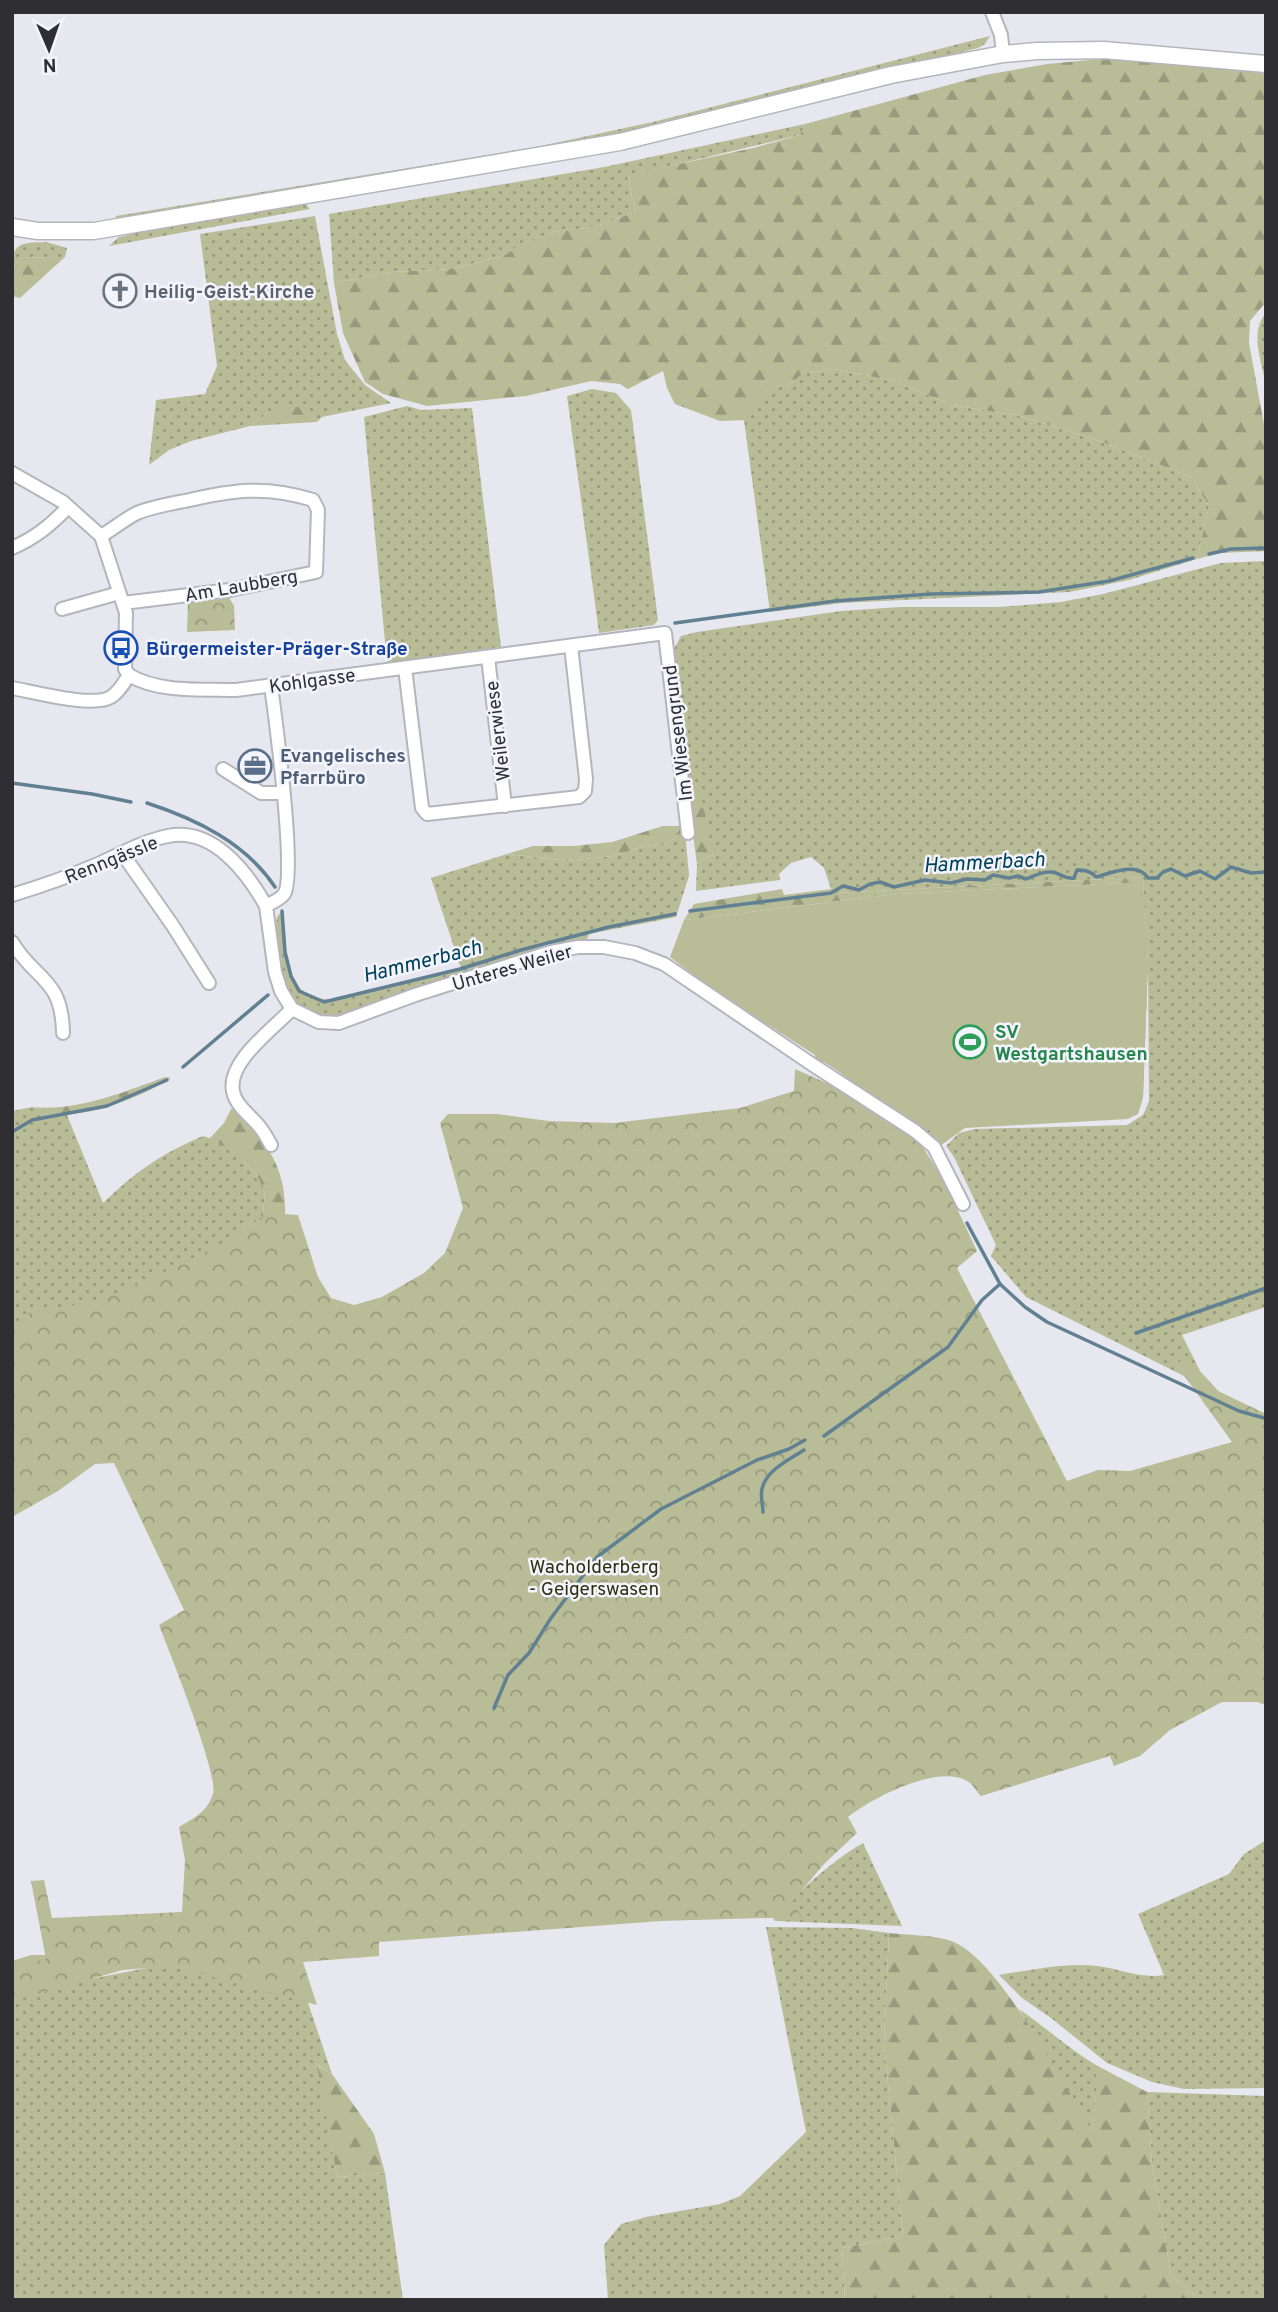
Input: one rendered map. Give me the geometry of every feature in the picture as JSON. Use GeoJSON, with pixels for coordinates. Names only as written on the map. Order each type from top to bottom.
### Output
{"type":"FeatureCollection","features":[{"type":"Feature","properties":{"kind":"main road"},"geometry":{"type":"LineString","coordinates":[[12,227],[38,231],[94,231],[494,164],[620,142],[891,75],[1003,54],[1104,50],[1266,64]]}},
{"type":"Feature","properties":{"kind":"street"},"geometry":{"type":"LineString","coordinates":[[992,12],[1001,35],[1003,54]]}},
{"type":"Feature","properties":{"kind":"street"},"geometry":{"type":"LineString","coordinates":[[12,473],[68,506],[101,537],[126,613],[125,669],[129,675],[110,698],[93,702],[12,688]]}},
{"type":"Feature","properties":{"kind":"street","name":"Am Laubberg"},"geometry":{"type":"LineString","coordinates":[[101,537],[134,515],[150,508],[232,490],[256,489],[297,495],[313,500],[318,510],[316,572],[230,590],[121,598]]}},
{"type":"Feature","properties":{"kind":"street"},"geometry":{"type":"LineString","coordinates":[[12,548],[28,542],[50,526],[68,506]]}},
{"type":"Feature","properties":{"kind":"street"},"geometry":{"type":"LineString","coordinates":[[62,610],[121,598]]}},
{"type":"Feature","properties":{"kind":"street","name":"Kohlgasse"},"geometry":{"type":"LineString","coordinates":[[129,675],[142,683],[236,691],[665,633]]}},
{"type":"Feature","properties":{"kind":"street","name":"Im Wiesengrund"},"geometry":{"type":"LineString","coordinates":[[665,633],[688,832]]}},
{"type":"Feature","properties":{"kind":"street"},"geometry":{"type":"LineString","coordinates":[[405,668],[422,808],[427,814],[579,797],[585,791],[586,779],[571,646]]}},
{"type":"Feature","properties":{"kind":"street","name":"Weilerwiese"},"geometry":{"type":"LineString","coordinates":[[488,657],[505,806]]}},
{"type":"Feature","properties":{"kind":"street"},"geometry":{"type":"LineString","coordinates":[[271,685],[289,880],[284,895],[266,906],[275,972],[281,991],[292,1009],[242,1059],[234,1073],[233,1092],[271,1144]]}},
{"type":"Feature","properties":{"kind":"street"},"geometry":{"type":"LineString","coordinates":[[223,769],[261,793],[283,793]]}},
{"type":"Feature","properties":{"kind":"street","name":"Renngässle"},"geometry":{"type":"LineString","coordinates":[[12,895],[61,880],[143,843],[170,835],[194,838],[216,846],[237,863],[253,882],[266,906]]}},
{"type":"Feature","properties":{"kind":"street"},"geometry":{"type":"LineString","coordinates":[[122,853],[209,984]]}},
{"type":"Feature","properties":{"kind":"street"},"geometry":{"type":"LineString","coordinates":[[12,942],[57,995],[62,1012],[62,1033]]}},
{"type":"Feature","properties":{"kind":"street","name":"Unteres Weiler"},"geometry":{"type":"LineString","coordinates":[[292,1009],[319,1022],[339,1023],[415,995],[551,952],[578,947],[604,947],[635,953],[664,964],[915,1130],[934,1147],[964,1203]]}},
{"type":"Feature","properties":{"kind":"green space"},"geometry":{"type":"Polygon","coordinates":[[[990,36],[985,44],[978,48],[623,137],[115,220],[116,216],[536,147],[653,122],[990,36]]]}},
{"type":"Feature","properties":{"kind":"green space"},"geometry":{"type":"Polygon","coordinates":[[[1122,57],[1266,74],[1266,302],[1250,321],[1249,343],[1266,435],[1266,551],[1220,553],[1197,559],[1209,506],[1191,477],[1100,441],[1019,416],[952,405],[894,381],[834,369],[802,374],[788,385],[765,391],[749,420],[720,421],[675,404],[663,371],[628,389],[620,384],[591,381],[526,396],[427,406],[383,394],[365,382],[343,333],[334,283],[391,272],[453,269],[505,255],[522,243],[554,232],[594,227],[635,212],[628,175],[800,135],[805,124],[985,75],[1047,64],[1122,57]]]}},
{"type":"Feature","properties":{"kind":"green space"},"geometry":{"type":"Polygon","coordinates":[[[805,124],[800,135],[628,176],[635,212],[594,227],[554,232],[523,243],[505,255],[453,269],[391,272],[334,283],[329,214],[604,167],[805,124]]]}},
{"type":"Feature","properties":{"kind":"green space"},"geometry":{"type":"Polygon","coordinates":[[[305,203],[310,209],[109,246],[119,237],[140,232],[305,203]]]}},
{"type":"Feature","properties":{"kind":"green space"},"geometry":{"type":"Polygon","coordinates":[[[315,216],[337,334],[345,360],[365,385],[391,403],[322,417],[317,422],[303,408],[268,413],[250,426],[191,441],[169,450],[149,465],[156,400],[205,394],[217,366],[200,234],[315,216]]]}},
{"type":"Feature","properties":{"kind":"green space"},"geometry":{"type":"Polygon","coordinates":[[[46,242],[67,248],[65,257],[22,258],[12,267],[14,252],[21,245],[46,242]]]}},
{"type":"Feature","properties":{"kind":"green space"},"geometry":{"type":"Polygon","coordinates":[[[65,257],[20,298],[12,296],[12,267],[22,258],[65,257]]]}},
{"type":"Feature","properties":{"kind":"green space"},"geometry":{"type":"Polygon","coordinates":[[[1266,313],[1266,385],[1257,338],[1258,329],[1266,313]]]}},
{"type":"Feature","properties":{"kind":"green space"},"geometry":{"type":"Polygon","coordinates":[[[834,369],[894,381],[952,405],[1019,416],[1100,441],[1191,477],[1209,506],[1197,559],[1129,580],[1070,592],[842,603],[770,612],[744,420],[749,419],[764,391],[788,385],[801,374],[834,369]]]}},
{"type":"Feature","properties":{"kind":"green space"},"geometry":{"type":"Polygon","coordinates":[[[592,389],[616,393],[631,410],[658,620],[654,625],[599,633],[567,396],[592,389]]]}},
{"type":"Feature","properties":{"kind":"green space"},"geometry":{"type":"Polygon","coordinates":[[[290,406],[304,408],[317,422],[250,426],[268,413],[290,406]]]}},
{"type":"Feature","properties":{"kind":"green space"},"geometry":{"type":"Polygon","coordinates":[[[407,406],[421,410],[472,408],[501,647],[387,663],[364,417],[407,406]]]}},
{"type":"Feature","properties":{"kind":"green space"},"geometry":{"type":"Polygon","coordinates":[[[1266,561],[1266,1307],[1182,1335],[1200,1371],[1222,1395],[1026,1297],[991,1256],[996,1245],[954,1157],[946,1146],[959,1133],[975,1129],[1127,1125],[1143,1115],[1149,1101],[1148,963],[1143,877],[835,893],[824,868],[811,857],[791,863],[779,874],[780,880],[696,891],[697,864],[713,854],[686,783],[673,651],[681,636],[697,632],[841,611],[900,607],[999,607],[1061,602],[1103,594],[1221,563],[1266,561]]]}},
{"type":"Feature","properties":{"kind":"green space"},"geometry":{"type":"Polygon","coordinates":[[[227,594],[234,606],[235,630],[187,632],[188,599],[227,594]]]}},
{"type":"Feature","properties":{"kind":"green space"},"geometry":{"type":"Polygon","coordinates":[[[686,783],[700,789],[713,854],[697,864],[686,783]]]}},
{"type":"Feature","properties":{"kind":"green space"},"geometry":{"type":"Polygon","coordinates":[[[663,826],[681,826],[685,830],[668,843],[645,846],[613,856],[567,861],[507,854],[533,846],[612,842],[663,826]]]}},
{"type":"Feature","properties":{"kind":"green space"},"geometry":{"type":"Polygon","coordinates":[[[685,830],[689,876],[676,917],[589,934],[586,942],[336,1020],[304,1012],[295,1006],[286,990],[280,968],[276,925],[281,912],[286,951],[295,980],[306,993],[330,1000],[461,968],[431,878],[507,854],[567,861],[613,856],[645,846],[668,843],[685,830]]]}},
{"type":"Feature","properties":{"kind":"green space"},"geometry":{"type":"Polygon","coordinates":[[[1143,877],[1148,963],[1143,1098],[1123,883],[896,894],[684,920],[694,904],[782,889],[784,895],[831,889],[835,893],[1143,877]]]}},
{"type":"Feature","properties":{"kind":"green space","name":"SV Westgartshausen"},"geometry":{"type":"Polygon","coordinates":[[[1143,882],[1148,963],[1143,1098],[1138,1114],[1128,1119],[965,1128],[940,1146],[930,1131],[824,1062],[816,1063],[815,1055],[709,987],[670,957],[684,920],[896,894],[1143,882]]]}},
{"type":"Feature","properties":{"kind":"green space","name":"Wacholderberg - Geigerswasen"},"geometry":{"type":"Polygon","coordinates":[[[795,1069],[849,1093],[920,1143],[943,1179],[977,1251],[957,1268],[1067,1481],[1098,1470],[1130,1471],[1232,1442],[1175,1363],[1184,1360],[1214,1389],[1266,1414],[1266,1705],[1257,1702],[1222,1702],[1170,1730],[1140,1756],[1114,1766],[1110,1756],[981,1796],[970,1783],[958,1777],[942,1776],[925,1779],[890,1792],[848,1817],[857,1833],[824,1864],[792,1902],[802,1917],[661,1921],[379,1942],[379,1956],[303,1962],[317,2005],[173,1966],[123,1970],[12,2001],[12,1969],[46,1959],[31,1881],[44,1880],[52,1918],[182,1912],[185,1860],[179,1827],[204,1810],[213,1794],[213,1782],[201,1739],[159,1625],[184,1610],[114,1463],[95,1464],[58,1491],[12,1517],[12,1329],[29,1313],[98,1301],[156,1276],[249,1230],[268,1213],[298,1215],[318,1277],[331,1298],[354,1305],[382,1297],[424,1273],[445,1253],[463,1208],[440,1123],[448,1114],[497,1114],[549,1121],[614,1123],[740,1108],[794,1091],[795,1069]]]}},
{"type":"Feature","properties":{"kind":"green space"},"geometry":{"type":"Polygon","coordinates":[[[841,1074],[867,1078],[941,1136],[928,1137],[841,1074]]]}},
{"type":"Feature","properties":{"kind":"green space"},"geometry":{"type":"Polygon","coordinates":[[[165,1077],[171,1078],[135,1097],[108,1107],[64,1114],[32,1107],[83,1104],[165,1077]]]}},
{"type":"Feature","properties":{"kind":"green space"},"geometry":{"type":"Polygon","coordinates":[[[32,1107],[67,1115],[103,1203],[149,1165],[174,1149],[203,1136],[221,1143],[246,1163],[263,1187],[264,1201],[263,1216],[239,1235],[12,1487],[12,1111],[32,1107]]]}},
{"type":"Feature","properties":{"kind":"green space"},"geometry":{"type":"Polygon","coordinates":[[[231,1109],[238,1110],[267,1147],[279,1171],[285,1200],[285,1218],[239,1235],[263,1216],[264,1194],[259,1179],[248,1165],[210,1138],[224,1123],[231,1109]]]}},
{"type":"Feature","properties":{"kind":"green space"},"geometry":{"type":"Polygon","coordinates":[[[1266,1840],[1266,2088],[1184,2089],[1152,2082],[1107,2063],[1022,1998],[999,1975],[1074,1965],[1098,1966],[1148,1976],[1164,1975],[1138,1914],[1229,1874],[1244,1854],[1266,1840]]]}},
{"type":"Feature","properties":{"kind":"green space"},"geometry":{"type":"Polygon","coordinates":[[[863,1843],[902,1926],[775,1921],[773,1918],[816,1878],[863,1843]]]}},
{"type":"Feature","properties":{"kind":"green space"},"geometry":{"type":"Polygon","coordinates":[[[766,1927],[852,1928],[889,1933],[884,2043],[903,2236],[842,2248],[845,2300],[608,2300],[604,2245],[621,2224],[720,2204],[740,2196],[806,2132],[766,1927]]]}},
{"type":"Feature","properties":{"kind":"green space"},"geometry":{"type":"Polygon","coordinates":[[[889,1933],[948,1940],[967,1950],[987,1969],[1028,2024],[1092,2131],[1096,2065],[1147,2092],[1152,2164],[1171,2275],[1200,2300],[845,2300],[842,2248],[903,2236],[884,2043],[889,1933]]]}},
{"type":"Feature","properties":{"kind":"green space"},"geometry":{"type":"Polygon","coordinates":[[[31,1955],[54,1955],[12,1993],[12,1961],[31,1955]]]}},
{"type":"Feature","properties":{"kind":"green space"},"geometry":{"type":"Polygon","coordinates":[[[167,1964],[296,1967],[332,2074],[318,2065],[337,2177],[385,2173],[403,2300],[12,2300],[12,1999],[49,1987],[167,1964]]]}},
{"type":"Feature","properties":{"kind":"green space"},"geometry":{"type":"Polygon","coordinates":[[[1019,2009],[1096,2065],[1092,2132],[1019,2009]]]}},
{"type":"Feature","properties":{"kind":"green space"},"geometry":{"type":"Polygon","coordinates":[[[317,2065],[332,2074],[374,2134],[385,2173],[337,2177],[317,2065]]]}},
{"type":"Feature","properties":{"kind":"green space"},"geometry":{"type":"Polygon","coordinates":[[[1147,2092],[1266,2096],[1266,2300],[1200,2300],[1171,2275],[1152,2164],[1147,2092]]]}},
{"type":"Feature","properties":{"kind":"waterway"},"geometry":{"type":"LineString","coordinates":[[1209,554],[1231,549],[1266,548]]}},
{"type":"Feature","properties":{"kind":"waterway"},"geometry":{"type":"LineString","coordinates":[[675,623],[835,601],[931,594],[1039,592],[1109,581],[1193,558]]}},
{"type":"Feature","properties":{"kind":"waterway","name":"Hammerbach"},"geometry":{"type":"LineString","coordinates":[[12,783],[131,802]]}},
{"type":"Feature","properties":{"kind":"waterway","name":"Hammerbach"},"geometry":{"type":"LineString","coordinates":[[147,803],[201,825],[235,845],[263,871],[275,887]]}},
{"type":"Feature","properties":{"kind":"waterway","name":"Hammerbach"},"geometry":{"type":"LineString","coordinates":[[690,911],[831,893],[843,886],[859,890],[880,882],[894,887],[925,880],[951,883],[967,879],[985,880],[993,875],[1026,879],[1048,872],[1074,878],[1077,870],[1088,871],[1096,877],[1131,869],[1144,873],[1148,878],[1157,878],[1171,869],[1185,876],[1200,871],[1215,879],[1231,867],[1251,873],[1266,872]]}},
{"type":"Feature","properties":{"kind":"waterway","name":"Hammerbach"},"geometry":{"type":"LineString","coordinates":[[282,911],[285,952],[291,976],[299,991],[324,1002],[460,969],[609,927],[675,914]]}},
{"type":"Feature","properties":{"kind":"waterway"},"geometry":{"type":"LineString","coordinates":[[183,1067],[268,995]]}},
{"type":"Feature","properties":{"kind":"waterway"},"geometry":{"type":"LineString","coordinates":[[12,1132],[32,1120],[107,1106],[167,1080]]}},
{"type":"Feature","properties":{"kind":"waterway"},"geometry":{"type":"LineString","coordinates":[[967,1223],[1000,1284],[1025,1307],[1047,1322],[1239,1411],[1264,1418]]}},
{"type":"Feature","properties":{"kind":"waterway"},"geometry":{"type":"LineString","coordinates":[[824,1436],[948,1347],[982,1300],[1000,1284]]}},
{"type":"Feature","properties":{"kind":"waterway"},"geometry":{"type":"LineString","coordinates":[[1136,1333],[1266,1288]]}},
{"type":"Feature","properties":{"kind":"waterway"},"geometry":{"type":"LineString","coordinates":[[494,1708],[508,1675],[529,1653],[551,1618],[597,1557],[661,1509],[757,1460],[789,1449],[805,1440]]}},
{"type":"Feature","properties":{"kind":"waterway"},"geometry":{"type":"LineString","coordinates":[[763,1512],[761,1491],[764,1482],[779,1466],[804,1450]]}},
{"type":"Feature","properties":{"kind":"place","name":"Heilig-Geist-Kirche"},"geometry":{"type":"Point","coordinates":[120,291]}},
{"type":"Feature","properties":{"kind":"place","name":"Bürgermeister-Präger-Straße"},"geometry":{"type":"Point","coordinates":[121,648]}},
{"type":"Feature","properties":{"kind":"place","name":"Evangelisches Pfarrbüro"},"geometry":{"type":"Point","coordinates":[255,766]}},
{"type":"Feature","properties":{"kind":"place","name":"SV Westgartshausen"},"geometry":{"type":"Point","coordinates":[970,1042]}}]}
